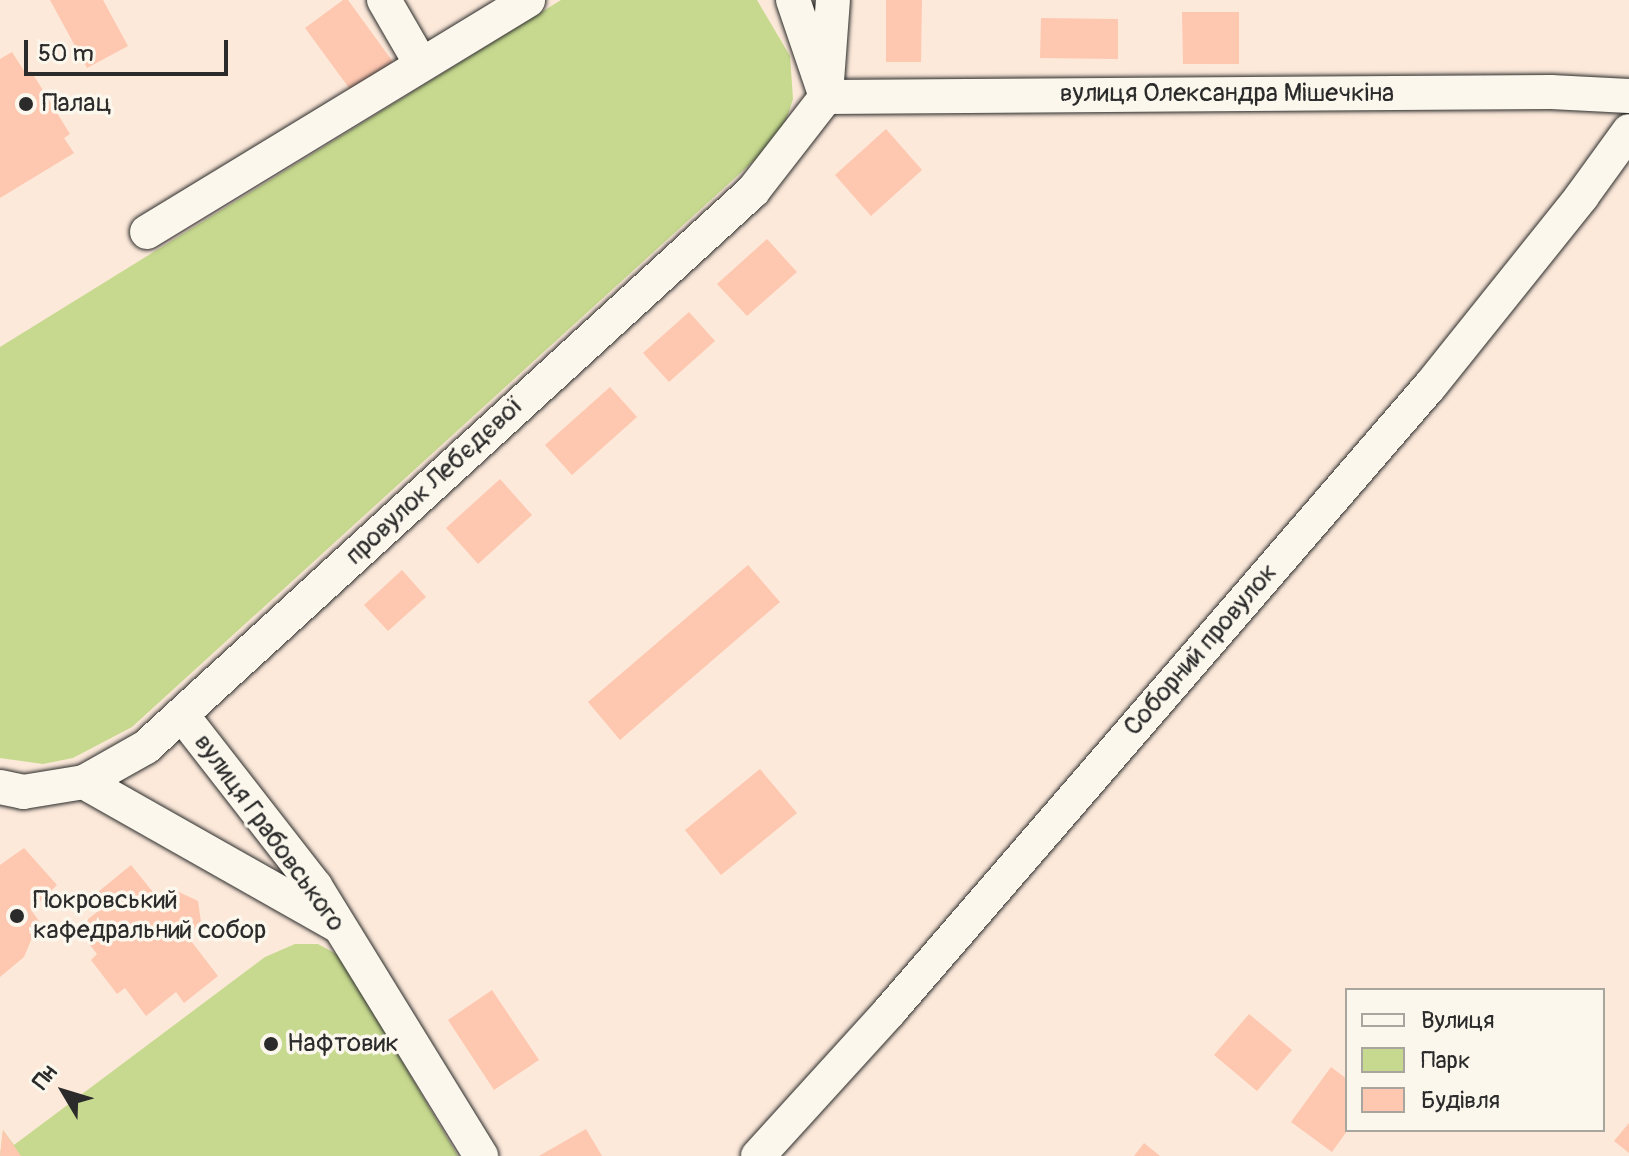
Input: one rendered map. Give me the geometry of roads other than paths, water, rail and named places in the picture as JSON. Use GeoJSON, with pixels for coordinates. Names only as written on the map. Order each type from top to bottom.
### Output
{"type":"FeatureCollection","features":[{"type":"Feature","properties":{"kind":"street"},"geometry":{"type":"LineString","coordinates":[[384,0],[421,64]]}},
{"type":"Feature","properties":{"kind":"street"},"geometry":{"type":"LineString","coordinates":[[147,232],[528,0]]}},
{"type":"Feature","properties":{"kind":"street"},"geometry":{"type":"LineString","coordinates":[[793,0],[826,97]]}},
{"type":"Feature","properties":{"kind":"street"},"geometry":{"type":"LineString","coordinates":[[826,97],[833,0]]}},
{"type":"Feature","properties":{"kind":"street","name":"вулиця Олександра Мішечкіна"},"geometry":{"type":"LineString","coordinates":[[826,97],[1551,92],[1629,96]]}},
{"type":"Feature","properties":{"kind":"street","name":"провулок Лебєдєвої"},"geometry":{"type":"LineString","coordinates":[[0,787],[23,792],[84,782],[146,747],[753,191],[826,97]]}},
{"type":"Feature","properties":{"kind":"street","name":"Соборний провулок"},"geometry":{"type":"LineString","coordinates":[[758,1156],[889,1012],[1430,386],[1582,196],[1629,131]]}},
{"type":"Feature","properties":{"kind":"street","name":"вулиця Грабовського"},"geometry":{"type":"LineString","coordinates":[[182,715],[315,886],[481,1156]]}},
{"type":"Feature","properties":{"kind":"street"},"geometry":{"type":"LineString","coordinates":[[84,782],[340,926]]}},
{"type":"Feature","properties":{"kind":"place","name":"Палац"},"geometry":{"type":"Point","coordinates":[26,104]}},
{"type":"Feature","properties":{"kind":"place","name":"Покровський кафедральний собор"},"geometry":{"type":"Point","coordinates":[17,916]}},
{"type":"Feature","properties":{"kind":"place","name":"Нафтовик"},"geometry":{"type":"Point","coordinates":[271,1044]}}]}
